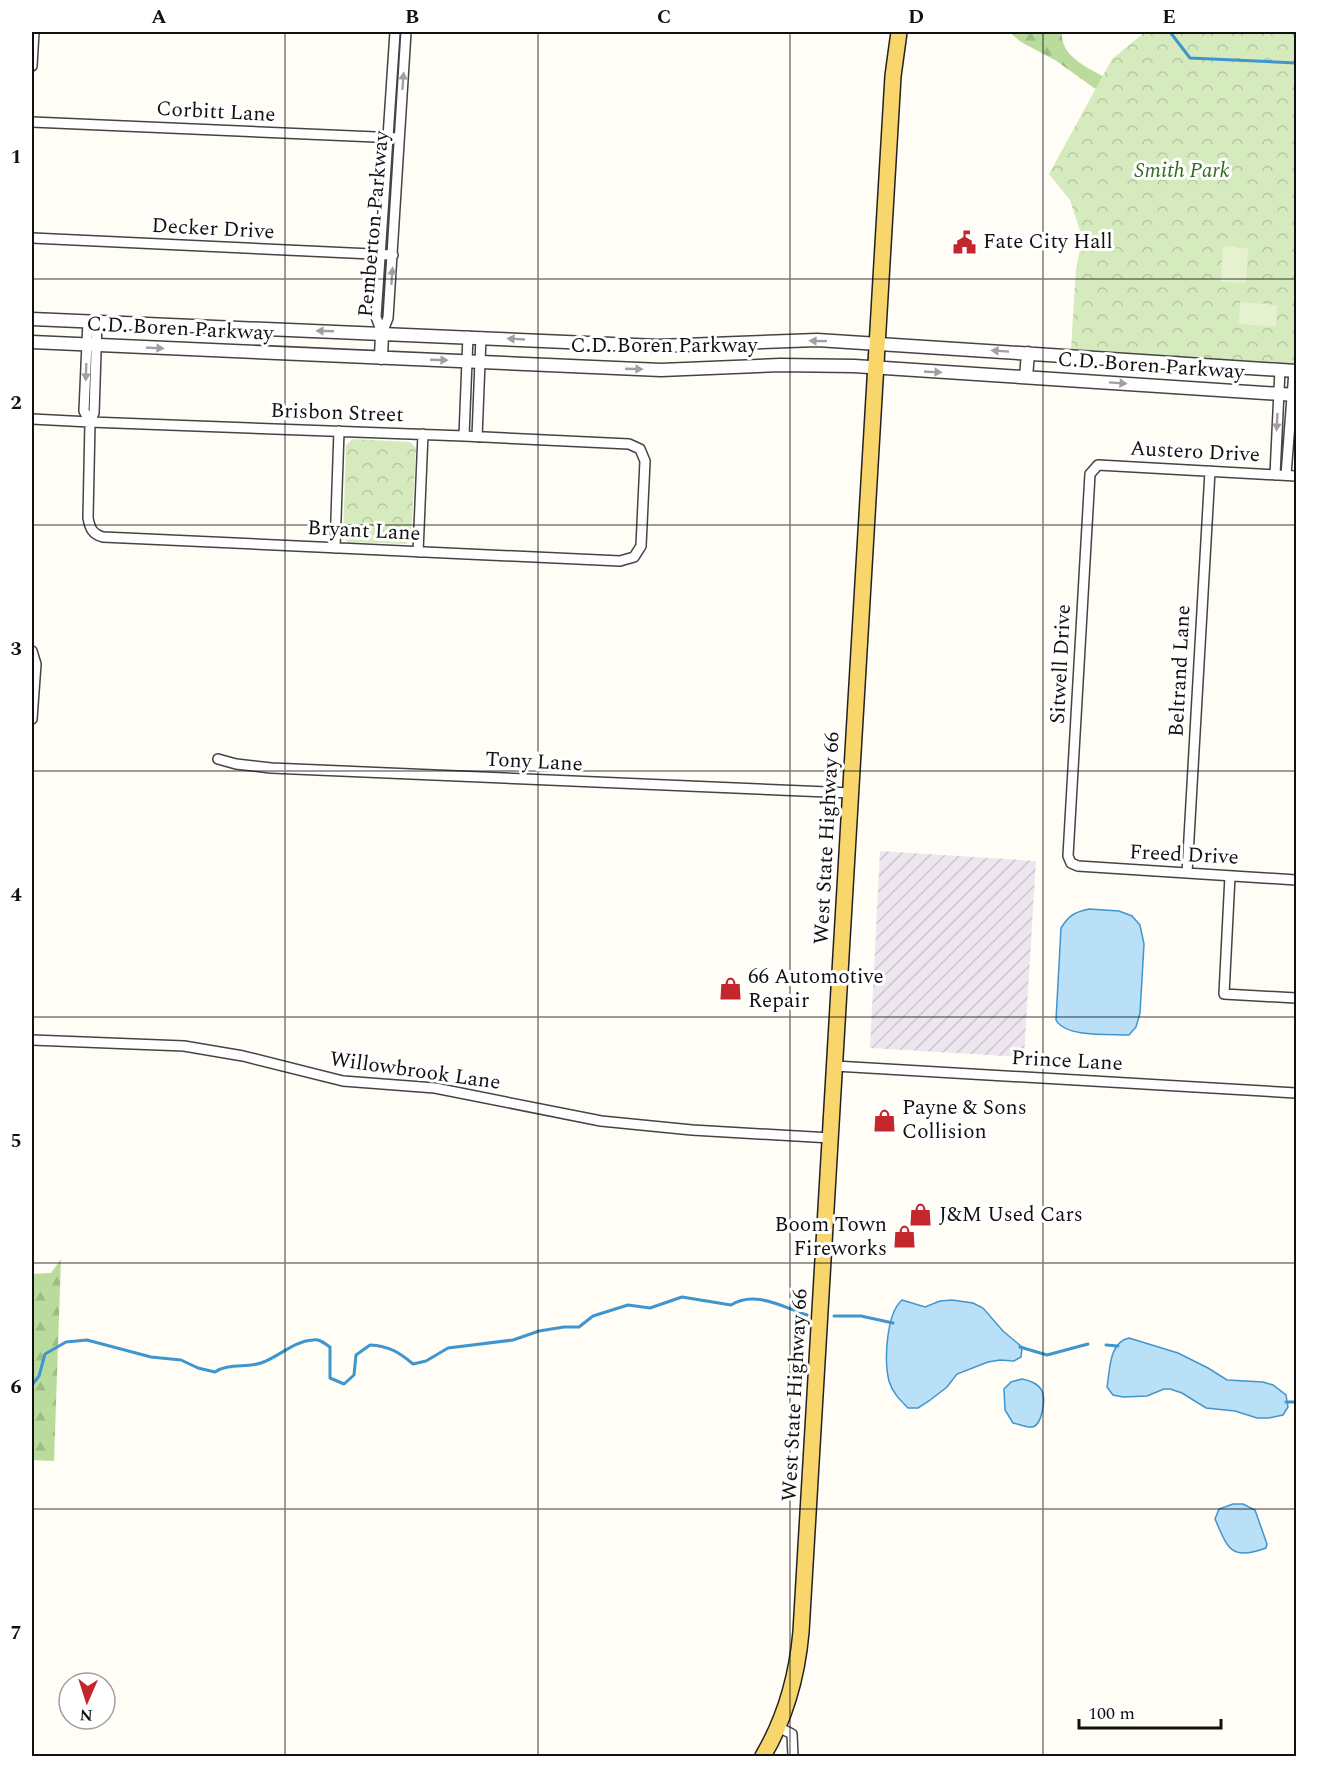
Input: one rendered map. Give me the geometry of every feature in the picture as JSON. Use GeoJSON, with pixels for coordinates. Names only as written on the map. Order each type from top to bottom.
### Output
{"type":"FeatureCollection","features":[{"type":"Feature","properties":{"kind":"main road","name":"West State Highway 66"},"geometry":{"type":"LineString","coordinates":[[763,1756],[791,1695],[800,1649],[875,368],[893,76],[899,32]]}},
{"type":"Feature","properties":{"kind":"street"},"geometry":{"type":"LineString","coordinates":[[32,66],[34,32]]}},
{"type":"Feature","properties":{"kind":"street","name":"Pemberton Parkway"},"geometry":{"type":"LineString","coordinates":[[382,333],[376,316],[395,32]]}},
{"type":"Feature","properties":{"kind":"street","name":"Pemberton Parkway"},"geometry":{"type":"LineString","coordinates":[[382,333],[388,318],[406,32]]}},
{"type":"Feature","properties":{"kind":"street","name":"Corbitt Lane"},"geometry":{"type":"LineString","coordinates":[[32,122],[399,138]]}},
{"type":"Feature","properties":{"kind":"street","name":"Decker Drive"},"geometry":{"type":"LineString","coordinates":[[32,238],[393,255]]}},
{"type":"Feature","properties":{"kind":"street","name":"C.D. Boren Parkway"},"geometry":{"type":"LineString","coordinates":[[32,318],[658,346],[817,340],[1295,371]]}},
{"type":"Feature","properties":{"kind":"street"},"geometry":{"type":"LineString","coordinates":[[90,422],[94,413],[93,322]]}},
{"type":"Feature","properties":{"kind":"street"},"geometry":{"type":"LineString","coordinates":[[381,358],[382,333]]}},
{"type":"Feature","properties":{"kind":"street"},"geometry":{"type":"LineString","coordinates":[[468,336],[477,436]]}},
{"type":"Feature","properties":{"kind":"street"},"geometry":{"type":"LineString","coordinates":[[464,436],[472,362],[481,337]]}},
{"type":"Feature","properties":{"kind":"street","name":"C.D. Boren Parkway"},"geometry":{"type":"LineString","coordinates":[[32,342],[661,370],[780,365],[875,368],[1294,394]]}},
{"type":"Feature","properties":{"kind":"street"},"geometry":{"type":"LineString","coordinates":[[1026,377],[1028,353]]}},
{"type":"Feature","properties":{"kind":"street"},"geometry":{"type":"LineString","coordinates":[[1275,475],[1280,370]]}},
{"type":"Feature","properties":{"kind":"street"},"geometry":{"type":"LineString","coordinates":[[1286,475],[1295,371]]}},
{"type":"Feature","properties":{"kind":"street","name":"Brisbon Street"},"geometry":{"type":"LineString","coordinates":[[32,418],[629,444],[640,449],[645,461],[641,546],[634,557]]}},
{"type":"Feature","properties":{"kind":"street","name":"Bryant Lane"},"geometry":{"type":"LineString","coordinates":[[90,422],[88,518],[93,532],[103,537],[620,561],[634,557]]}},
{"type":"Feature","properties":{"kind":"street"},"geometry":{"type":"LineString","coordinates":[[335,548],[339,431]]}},
{"type":"Feature","properties":{"kind":"street"},"geometry":{"type":"LineString","coordinates":[[418,552],[423,434]]}},
{"type":"Feature","properties":{"kind":"street","name":"Austero Drive"},"geometry":{"type":"LineString","coordinates":[[1093,468],[1098,465],[1296,476]]}},
{"type":"Feature","properties":{"kind":"street","name":"Sitwell Drive"},"geometry":{"type":"LineString","coordinates":[[1071,863],[1068,856],[1068,844],[1090,474],[1093,468]]}},
{"type":"Feature","properties":{"kind":"street","name":"Beltrand Lane"},"geometry":{"type":"LineString","coordinates":[[1187,873],[1210,471]]}},
{"type":"Feature","properties":{"kind":"street"},"geometry":{"type":"LineString","coordinates":[[32,651],[36,664],[32,719]]}},
{"type":"Feature","properties":{"kind":"street","name":"Tony Lane"},"geometry":{"type":"LineString","coordinates":[[218,759],[236,764],[283,769],[850,793]]}},
{"type":"Feature","properties":{"kind":"street","name":"Freed Drive"},"geometry":{"type":"LineString","coordinates":[[1071,863],[1078,866],[1296,880]]}},
{"type":"Feature","properties":{"kind":"street"},"geometry":{"type":"LineString","coordinates":[[1230,876],[1224,994],[1296,999]]}},
{"type":"Feature","properties":{"kind":"street","name":"Willowbrook Lane"},"geometry":{"type":"LineString","coordinates":[[32,1040],[184,1046],[253,1058],[343,1081],[435,1088],[601,1121],[692,1130],[831,1138]]}},
{"type":"Feature","properties":{"kind":"street","name":"Prince Lane"},"geometry":{"type":"LineString","coordinates":[[834,1066],[1296,1093]]}},
{"type":"Feature","properties":{"kind":"street"},"geometry":{"type":"LineString","coordinates":[[778,1727],[792,1734],[792,1756]]}},
{"type":"Feature","properties":{"kind":"shaded area"},"geometry":{"type":"Polygon","coordinates":[[[880,851],[1036,861],[1024,1057],[870,1048],[880,851]]]}},
{"type":"Feature","properties":{"kind":"green space"},"geometry":{"type":"Polygon","coordinates":[[[1009,32],[1062,32],[1063,41],[1071,55],[1108,79],[1100,90],[1094,88],[1055,60],[1021,42],[1009,32]]]}},
{"type":"Feature","properties":{"kind":"green space","name":"Smith Park"},"geometry":{"type":"Polygon","coordinates":[[[1145,32],[1296,32],[1296,365],[1071,349],[1080,231],[1070,200],[1049,174],[1112,59],[1145,32]]]}},
{"type":"Feature","properties":{"kind":"green space"},"geometry":{"type":"Polygon","coordinates":[[[1223,246],[1248,248],[1246,283],[1221,282],[1223,246]]]}},
{"type":"Feature","properties":{"kind":"green space"},"geometry":{"type":"Polygon","coordinates":[[[1240,302],[1277,305],[1276,327],[1239,324],[1240,302]]]}},
{"type":"Feature","properties":{"kind":"green space"},"geometry":{"type":"Polygon","coordinates":[[[353,439],[410,442],[416,448],[411,539],[406,544],[348,542],[343,537],[346,445],[353,439]]]}},
{"type":"Feature","properties":{"kind":"green space"},"geometry":{"type":"Polygon","coordinates":[[[61,1259],[54,1461],[32,1460],[32,1274],[51,1273],[61,1259]]]}},
{"type":"Feature","properties":{"kind":"water"},"geometry":{"type":"Polygon","coordinates":[[[1089,909],[1119,911],[1132,916],[1140,925],[1144,944],[1140,1013],[1136,1027],[1129,1035],[1078,1032],[1061,1026],[1056,1020],[1061,928],[1073,915],[1089,909]]]}},
{"type":"Feature","properties":{"kind":"water"},"geometry":{"type":"Polygon","coordinates":[[[902,1300],[925,1307],[940,1301],[952,1300],[973,1303],[983,1308],[1003,1331],[1022,1347],[1021,1357],[1014,1361],[988,1362],[957,1374],[947,1387],[929,1401],[918,1408],[908,1408],[890,1385],[887,1372],[890,1327],[902,1300]]]}},
{"type":"Feature","properties":{"kind":"water"},"geometry":{"type":"Polygon","coordinates":[[[1129,1338],[1178,1353],[1227,1380],[1263,1382],[1273,1385],[1286,1395],[1288,1407],[1283,1415],[1257,1418],[1235,1411],[1206,1408],[1182,1393],[1170,1389],[1147,1396],[1113,1395],[1107,1387],[1112,1358],[1118,1345],[1129,1338]]]}},
{"type":"Feature","properties":{"kind":"water"},"geometry":{"type":"Polygon","coordinates":[[[1022,1379],[1036,1384],[1043,1395],[1041,1417],[1033,1427],[1013,1423],[1005,1410],[1004,1389],[1011,1382],[1022,1379]]]}},
{"type":"Feature","properties":{"kind":"water"},"geometry":{"type":"Polygon","coordinates":[[[1233,1504],[1243,1504],[1255,1510],[1267,1544],[1266,1548],[1245,1553],[1232,1550],[1228,1545],[1215,1519],[1219,1509],[1233,1504]]]}},
{"type":"Feature","properties":{"kind":"waterway"},"geometry":{"type":"LineString","coordinates":[[1170,32],[1190,58],[1296,63]]}},
{"type":"Feature","properties":{"kind":"waterway"},"geometry":{"type":"LineString","coordinates":[[32,1385],[39,1376],[45,1354],[66,1342],[87,1340],[151,1357],[181,1360],[198,1368],[215,1372],[220,1369],[261,1363],[299,1343],[318,1340],[330,1347],[330,1378],[344,1384],[354,1375],[356,1355],[370,1345],[393,1350],[413,1364],[426,1361],[448,1348],[513,1340],[539,1331],[579,1327],[593,1316],[628,1305],[650,1308],[682,1297],[731,1305],[740,1301],[759,1299],[807,1315]]}},
{"type":"Feature","properties":{"kind":"waterway"},"geometry":{"type":"LineString","coordinates":[[834,1316],[861,1316],[893,1323]]}},
{"type":"Feature","properties":{"kind":"waterway"},"geometry":{"type":"LineString","coordinates":[[1020,1347],[1047,1355],[1088,1344]]}},
{"type":"Feature","properties":{"kind":"waterway"},"geometry":{"type":"LineString","coordinates":[[1106,1345],[1118,1346]]}},
{"type":"Feature","properties":{"kind":"waterway"},"geometry":{"type":"LineString","coordinates":[[1286,1402],[1296,1402]]}},
{"type":"Feature","properties":{"kind":"place","name":"Fate City Hall"},"geometry":{"type":"Point","coordinates":[965,242]}},
{"type":"Feature","properties":{"kind":"place","name":"66 Automotive Repair"},"geometry":{"type":"Point","coordinates":[730,989]}},
{"type":"Feature","properties":{"kind":"place","name":"Payne & Sons Collision"},"geometry":{"type":"Point","coordinates":[884,1120]}},
{"type":"Feature","properties":{"kind":"place","name":"J&M Used Cars"},"geometry":{"type":"Point","coordinates":[921,1215]}},
{"type":"Feature","properties":{"kind":"place","name":"Boom Town Fireworks"},"geometry":{"type":"Point","coordinates":[905,1237]}}]}
